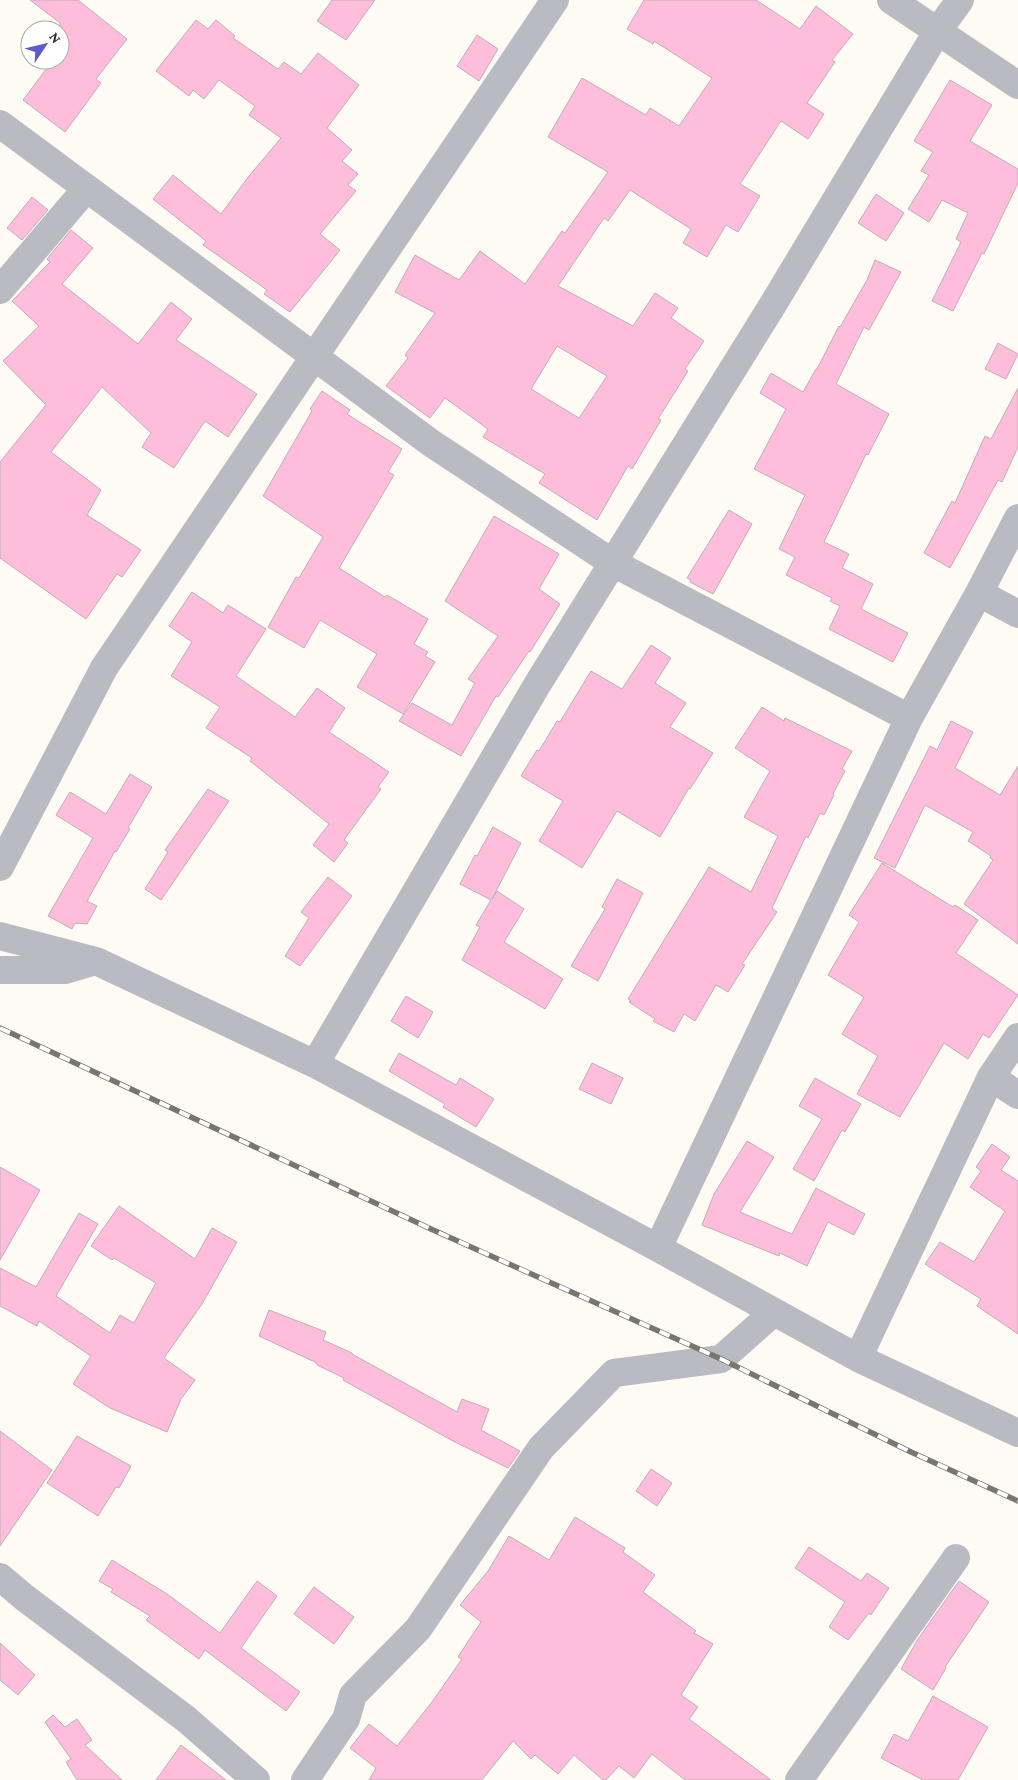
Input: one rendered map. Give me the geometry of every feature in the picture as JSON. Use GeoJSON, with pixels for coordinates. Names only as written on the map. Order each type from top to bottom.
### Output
{"type":"FeatureCollection","features":[{"type":"Feature","properties":{"kind":"street"},"geometry":{"type":"LineString","coordinates":[[0,867],[104,668],[555,0]]}},
{"type":"Feature","properties":{"kind":"street"},"geometry":{"type":"LineString","coordinates":[[892,0],[1018,85]]}},
{"type":"Feature","properties":{"kind":"street"},"geometry":{"type":"LineString","coordinates":[[315,1064],[537,685],[772,306],[937,32],[960,0]]}},
{"type":"Feature","properties":{"kind":"street"},"geometry":{"type":"LineString","coordinates":[[0,124],[431,443],[613,564],[910,718]]}},
{"type":"Feature","properties":{"kind":"street"},"geometry":{"type":"LineString","coordinates":[[0,290],[86,189]]}},
{"type":"Feature","properties":{"kind":"street"},"geometry":{"type":"LineString","coordinates":[[658,1248],[910,718],[980,593],[1018,518]]}},
{"type":"Feature","properties":{"kind":"street"},"geometry":{"type":"LineString","coordinates":[[980,593],[1018,614]]}},
{"type":"Feature","properties":{"kind":"street"},"geometry":{"type":"LineString","coordinates":[[0,936],[96,961],[315,1064],[658,1248],[858,1358],[1018,1433]]}},
{"type":"Feature","properties":{"kind":"street"},"geometry":{"type":"LineString","coordinates":[[0,970],[65,970],[96,961]]}},
{"type":"Feature","properties":{"kind":"street"},"geometry":{"type":"LineString","coordinates":[[858,1358],[991,1077],[1018,1037]]}},
{"type":"Feature","properties":{"kind":"street"},"geometry":{"type":"LineString","coordinates":[[991,1077],[1018,1095]]}},
{"type":"Feature","properties":{"kind":"street"},"geometry":{"type":"LineString","coordinates":[[306,1780],[346,1719],[352,1695],[418,1629],[542,1448],[614,1373],[721,1358],[774,1312]]}},
{"type":"Feature","properties":{"kind":"street"},"geometry":{"type":"LineString","coordinates":[[799,1780],[956,1558]]}},
{"type":"Feature","properties":{"kind":"street"},"geometry":{"type":"LineString","coordinates":[[0,1577],[33,1604],[186,1718],[256,1780]]}},
{"type":"Feature","properties":{"kind":"building"},"geometry":{"type":"Polygon","coordinates":[[[30,0],[78,0],[127,39],[96,79],[101,83],[65,132],[23,100],[46,70],[70,70],[70,20],[56,20],[30,0]]]}},
{"type":"Feature","properties":{"kind":"building"},"geometry":{"type":"Polygon","coordinates":[[[332,0],[375,0],[346,40],[317,21],[332,0]]]}},
{"type":"Feature","properties":{"kind":"building"},"geometry":{"type":"Polygon","coordinates":[[[644,0],[756,0],[800,29],[816,6],[853,34],[832,60],[835,62],[807,103],[824,114],[808,139],[781,121],[740,184],[760,196],[738,232],[726,225],[707,257],[683,243],[691,229],[630,190],[608,221],[604,218],[558,286],[633,326],[655,293],[678,308],[671,318],[704,341],[685,369],[688,371],[658,419],[661,420],[632,469],[628,466],[597,520],[539,483],[545,474],[483,437],[488,429],[445,398],[430,418],[386,386],[408,358],[405,355],[435,313],[395,292],[415,255],[459,280],[480,251],[525,284],[562,231],[565,233],[608,172],[548,137],[582,78],[646,115],[650,108],[679,126],[712,78],[654,41],[653,44],[627,29],[644,0]],[[557,346],[531,389],[579,418],[607,376],[557,346]]]}},
{"type":"Feature","properties":{"kind":"building"},"geometry":{"type":"Polygon","coordinates":[[[196,20],[208,29],[216,20],[235,36],[233,38],[278,69],[284,62],[301,74],[318,53],[359,85],[327,128],[352,150],[342,161],[358,174],[348,185],[356,191],[320,234],[340,250],[290,312],[264,294],[267,290],[203,245],[206,241],[153,199],[173,175],[221,214],[249,176],[281,138],[249,115],[255,106],[219,80],[204,99],[193,90],[189,96],[156,71],[196,20]]]}},
{"type":"Feature","properties":{"kind":"building"},"geometry":{"type":"Polygon","coordinates":[[[477,35],[498,49],[479,81],[457,66],[477,35]]]}},
{"type":"Feature","properties":{"kind":"building"},"geometry":{"type":"Polygon","coordinates":[[[950,80],[992,105],[970,141],[1018,169],[1018,183],[984,254],[982,253],[953,311],[932,301],[961,242],[956,239],[968,213],[942,200],[929,222],[908,209],[929,175],[921,171],[933,152],[914,141],[950,80]]]}},
{"type":"Feature","properties":{"kind":"building"},"geometry":{"type":"Polygon","coordinates":[[[876,194],[904,213],[886,241],[858,223],[876,194]]]}},
{"type":"Feature","properties":{"kind":"building"},"geometry":{"type":"Polygon","coordinates":[[[32,197],[48,210],[22,240],[7,228],[32,197]]]}},
{"type":"Feature","properties":{"kind":"building"},"geometry":{"type":"Polygon","coordinates":[[[71,230],[93,248],[62,284],[138,344],[171,302],[192,319],[176,340],[257,394],[228,437],[205,421],[174,468],[142,447],[151,433],[102,387],[51,452],[101,490],[87,515],[141,550],[122,577],[117,574],[86,619],[0,558],[0,462],[46,405],[3,361],[39,326],[12,301],[50,262],[47,259],[71,230]]]}},
{"type":"Feature","properties":{"kind":"building"},"geometry":{"type":"Polygon","coordinates":[[[875,260],[901,272],[869,330],[864,327],[836,384],[889,414],[868,455],[866,454],[824,542],[849,554],[842,568],[873,584],[861,609],[908,633],[893,662],[829,629],[840,606],[830,601],[832,598],[786,575],[795,557],[779,549],[805,495],[754,469],[786,409],[760,393],[771,373],[803,392],[867,280],[875,260]]]}},
{"type":"Feature","properties":{"kind":"building"},"geometry":{"type":"Polygon","coordinates":[[[998,343],[1018,354],[1006,379],[985,369],[998,343]]]}},
{"type":"Feature","properties":{"kind":"building"},"geometry":{"type":"Polygon","coordinates":[[[1018,388],[1018,447],[1002,482],[998,480],[950,568],[924,553],[952,501],[955,503],[985,436],[991,439],[1018,388]]]}},
{"type":"Feature","properties":{"kind":"building"},"geometry":{"type":"Polygon","coordinates":[[[322,391],[350,410],[347,414],[402,449],[388,472],[394,475],[339,568],[385,597],[387,595],[428,619],[414,644],[428,652],[425,656],[435,662],[403,714],[357,687],[377,654],[320,620],[304,648],[268,627],[296,577],[299,578],[323,537],[263,496],[312,411],[310,409],[322,391]]]}},
{"type":"Feature","properties":{"kind":"building"},"geometry":{"type":"Polygon","coordinates":[[[729,510],[752,524],[713,594],[690,582],[691,580],[687,578],[729,510]]]}},
{"type":"Feature","properties":{"kind":"building"},"geometry":{"type":"Polygon","coordinates":[[[494,516],[559,554],[539,589],[560,604],[530,652],[498,697],[496,696],[461,756],[399,721],[412,703],[452,725],[475,683],[468,679],[498,636],[445,601],[494,516]]]}},
{"type":"Feature","properties":{"kind":"building"},"geometry":{"type":"Polygon","coordinates":[[[192,592],[223,613],[228,605],[266,629],[236,676],[295,717],[317,688],[345,708],[329,732],[389,772],[378,787],[381,789],[344,840],[348,843],[334,862],[313,845],[329,824],[250,761],[252,758],[206,728],[220,707],[171,676],[192,642],[169,626],[192,592]]]}},
{"type":"Feature","properties":{"kind":"building"},"geometry":{"type":"Polygon","coordinates":[[[651,645],[671,658],[655,683],[686,703],[670,727],[713,753],[689,788],[660,837],[617,811],[582,868],[539,841],[563,801],[521,776],[557,721],[560,722],[591,671],[622,689],[651,645]]]}},
{"type":"Feature","properties":{"kind":"building"},"geometry":{"type":"Polygon","coordinates":[[[762,707],[784,721],[785,718],[852,751],[842,769],[845,771],[824,815],[820,813],[808,838],[806,836],[772,908],[777,912],[742,964],[745,965],[728,992],[716,985],[695,1021],[684,1014],[674,1032],[653,1021],[655,1019],[629,1002],[631,1001],[628,999],[709,867],[751,892],[778,836],[744,817],[770,771],[735,748],[762,707]]]}},
{"type":"Feature","properties":{"kind":"building"},"geometry":{"type":"Polygon","coordinates":[[[951,721],[973,732],[955,768],[1000,795],[1018,766],[1018,944],[964,904],[993,860],[990,858],[991,856],[968,841],[973,832],[925,805],[895,868],[874,858],[930,746],[937,750],[951,721]]]}},
{"type":"Feature","properties":{"kind":"building"},"geometry":{"type":"Polygon","coordinates":[[[130,774],[152,787],[128,828],[130,829],[115,851],[87,901],[97,906],[87,924],[75,923],[72,929],[48,916],[93,838],[56,815],[70,792],[106,814],[130,774]]]}},
{"type":"Feature","properties":{"kind":"building"},"geometry":{"type":"Polygon","coordinates":[[[208,789],[229,801],[161,900],[145,889],[168,852],[165,850],[208,789]]]}},
{"type":"Feature","properties":{"kind":"building"},"geometry":{"type":"Polygon","coordinates":[[[493,827],[521,843],[492,899],[497,891],[524,909],[504,942],[563,979],[545,1009],[462,960],[480,927],[476,925],[491,900],[460,884],[475,855],[477,856],[493,827]]]}},
{"type":"Feature","properties":{"kind":"building"},"geometry":{"type":"Polygon","coordinates":[[[882,863],[953,907],[955,905],[978,920],[956,953],[1018,995],[989,1038],[983,1034],[968,1059],[944,1043],[900,1117],[857,1094],[878,1056],[842,1034],[864,997],[828,975],[859,922],[849,915],[882,863]]]}},
{"type":"Feature","properties":{"kind":"building"},"geometry":{"type":"Polygon","coordinates":[[[328,877],[352,896],[300,966],[285,956],[309,918],[301,912],[328,877]]]}},
{"type":"Feature","properties":{"kind":"building"},"geometry":{"type":"Polygon","coordinates":[[[617,879],[643,893],[598,981],[571,966],[605,909],[602,907],[617,879]]]}},
{"type":"Feature","properties":{"kind":"building"},"geometry":{"type":"Polygon","coordinates":[[[406,996],[433,1012],[418,1038],[391,1021],[406,996]]]}},
{"type":"Feature","properties":{"kind":"building"},"geometry":{"type":"Polygon","coordinates":[[[399,1053],[456,1085],[460,1078],[494,1099],[476,1127],[443,1107],[445,1104],[389,1071],[399,1053]]]}},
{"type":"Feature","properties":{"kind":"building"},"geometry":{"type":"Polygon","coordinates":[[[592,1063],[623,1078],[611,1104],[579,1089],[592,1063]]]}},
{"type":"Feature","properties":{"kind":"building"},"geometry":{"type":"Polygon","coordinates":[[[815,1078],[861,1104],[845,1132],[842,1130],[814,1181],[793,1169],[822,1119],[799,1106],[815,1078]]]}},
{"type":"Feature","properties":{"kind":"building"},"geometry":{"type":"Polygon","coordinates":[[[747,1141],[774,1157],[740,1212],[792,1234],[816,1188],[865,1214],[854,1235],[828,1222],[807,1266],[780,1253],[779,1256],[702,1225],[714,1194],[747,1141]]]}},
{"type":"Feature","properties":{"kind":"building"},"geometry":{"type":"Polygon","coordinates":[[[992,1144],[1010,1157],[1001,1170],[1018,1181],[1018,1334],[977,1306],[981,1299],[925,1264],[940,1242],[974,1262],[1005,1211],[970,1187],[981,1171],[976,1167],[992,1144]]]}},
{"type":"Feature","properties":{"kind":"building"},"geometry":{"type":"Polygon","coordinates":[[[0,1167],[40,1190],[0,1260],[0,1167]]]}},
{"type":"Feature","properties":{"kind":"building"},"geometry":{"type":"Polygon","coordinates":[[[119,1206],[195,1259],[212,1228],[237,1242],[202,1304],[164,1358],[195,1380],[181,1399],[167,1432],[110,1408],[73,1384],[91,1356],[39,1321],[37,1326],[0,1306],[0,1268],[36,1287],[79,1213],[98,1224],[56,1296],[110,1333],[120,1315],[134,1323],[156,1283],[114,1258],[112,1260],[91,1246],[119,1206]]]}},
{"type":"Feature","properties":{"kind":"building"},"geometry":{"type":"Polygon","coordinates":[[[269,1310],[326,1332],[323,1340],[352,1353],[457,1412],[462,1399],[489,1409],[481,1430],[520,1451],[508,1468],[453,1441],[343,1380],[344,1378],[317,1365],[317,1363],[259,1336],[269,1310]]]}},
{"type":"Feature","properties":{"kind":"building"},"geometry":{"type":"Polygon","coordinates":[[[0,1431],[52,1470],[0,1546],[0,1431]]]}},
{"type":"Feature","properties":{"kind":"building"},"geometry":{"type":"Polygon","coordinates":[[[77,1436],[131,1466],[119,1488],[116,1487],[98,1516],[47,1483],[77,1436]]]}},
{"type":"Feature","properties":{"kind":"building"},"geometry":{"type":"Polygon","coordinates":[[[651,1469],[672,1483],[657,1506],[636,1491],[651,1469]]]}},
{"type":"Feature","properties":{"kind":"building"},"geometry":{"type":"Polygon","coordinates":[[[575,1517],[625,1548],[623,1552],[655,1575],[643,1592],[696,1631],[694,1633],[713,1644],[681,1695],[698,1707],[689,1719],[771,1780],[685,1780],[652,1754],[634,1778],[619,1766],[606,1780],[603,1780],[574,1755],[558,1774],[535,1755],[531,1759],[513,1741],[482,1780],[369,1780],[376,1768],[350,1748],[369,1724],[397,1746],[432,1702],[462,1659],[458,1657],[481,1622],[460,1605],[488,1571],[509,1536],[549,1560],[575,1517]]]}},
{"type":"Feature","properties":{"kind":"building"},"geometry":{"type":"Polygon","coordinates":[[[809,1547],[861,1581],[867,1573],[889,1588],[871,1615],[869,1613],[848,1640],[829,1627],[845,1602],[795,1568],[809,1547]]]}},
{"type":"Feature","properties":{"kind":"building"},"geometry":{"type":"Polygon","coordinates":[[[112,1560],[167,1594],[220,1633],[257,1581],[277,1596],[241,1648],[300,1692],[286,1711],[205,1650],[199,1659],[146,1620],[150,1616],[111,1592],[113,1589],[99,1581],[112,1560]]]}},
{"type":"Feature","properties":{"kind":"building"},"geometry":{"type":"Polygon","coordinates":[[[959,1581],[989,1602],[945,1667],[933,1690],[901,1669],[918,1639],[959,1581]]]}},
{"type":"Feature","properties":{"kind":"building"},"geometry":{"type":"Polygon","coordinates":[[[314,1587],[354,1617],[334,1644],[294,1614],[314,1587]]]}},
{"type":"Feature","properties":{"kind":"building"},"geometry":{"type":"Polygon","coordinates":[[[0,1643],[35,1675],[18,1695],[0,1680],[0,1643]]]}},
{"type":"Feature","properties":{"kind":"building"},"geometry":{"type":"Polygon","coordinates":[[[933,1696],[988,1727],[958,1780],[923,1780],[881,1758],[894,1734],[908,1741],[933,1696]]]}},
{"type":"Feature","properties":{"kind":"building"},"geometry":{"type":"Polygon","coordinates":[[[53,1715],[65,1727],[77,1719],[92,1740],[85,1745],[122,1780],[77,1780],[66,1762],[71,1759],[45,1722],[53,1715]]]}},
{"type":"Feature","properties":{"kind":"building"},"geometry":{"type":"Polygon","coordinates":[[[181,1745],[226,1780],[156,1780],[181,1745]]]}},
{"type":"Feature","properties":{"kind":"railway"},"geometry":{"type":"LineString","coordinates":[[0,1028],[431,1229],[721,1359],[911,1452],[1018,1501]]}}]}
